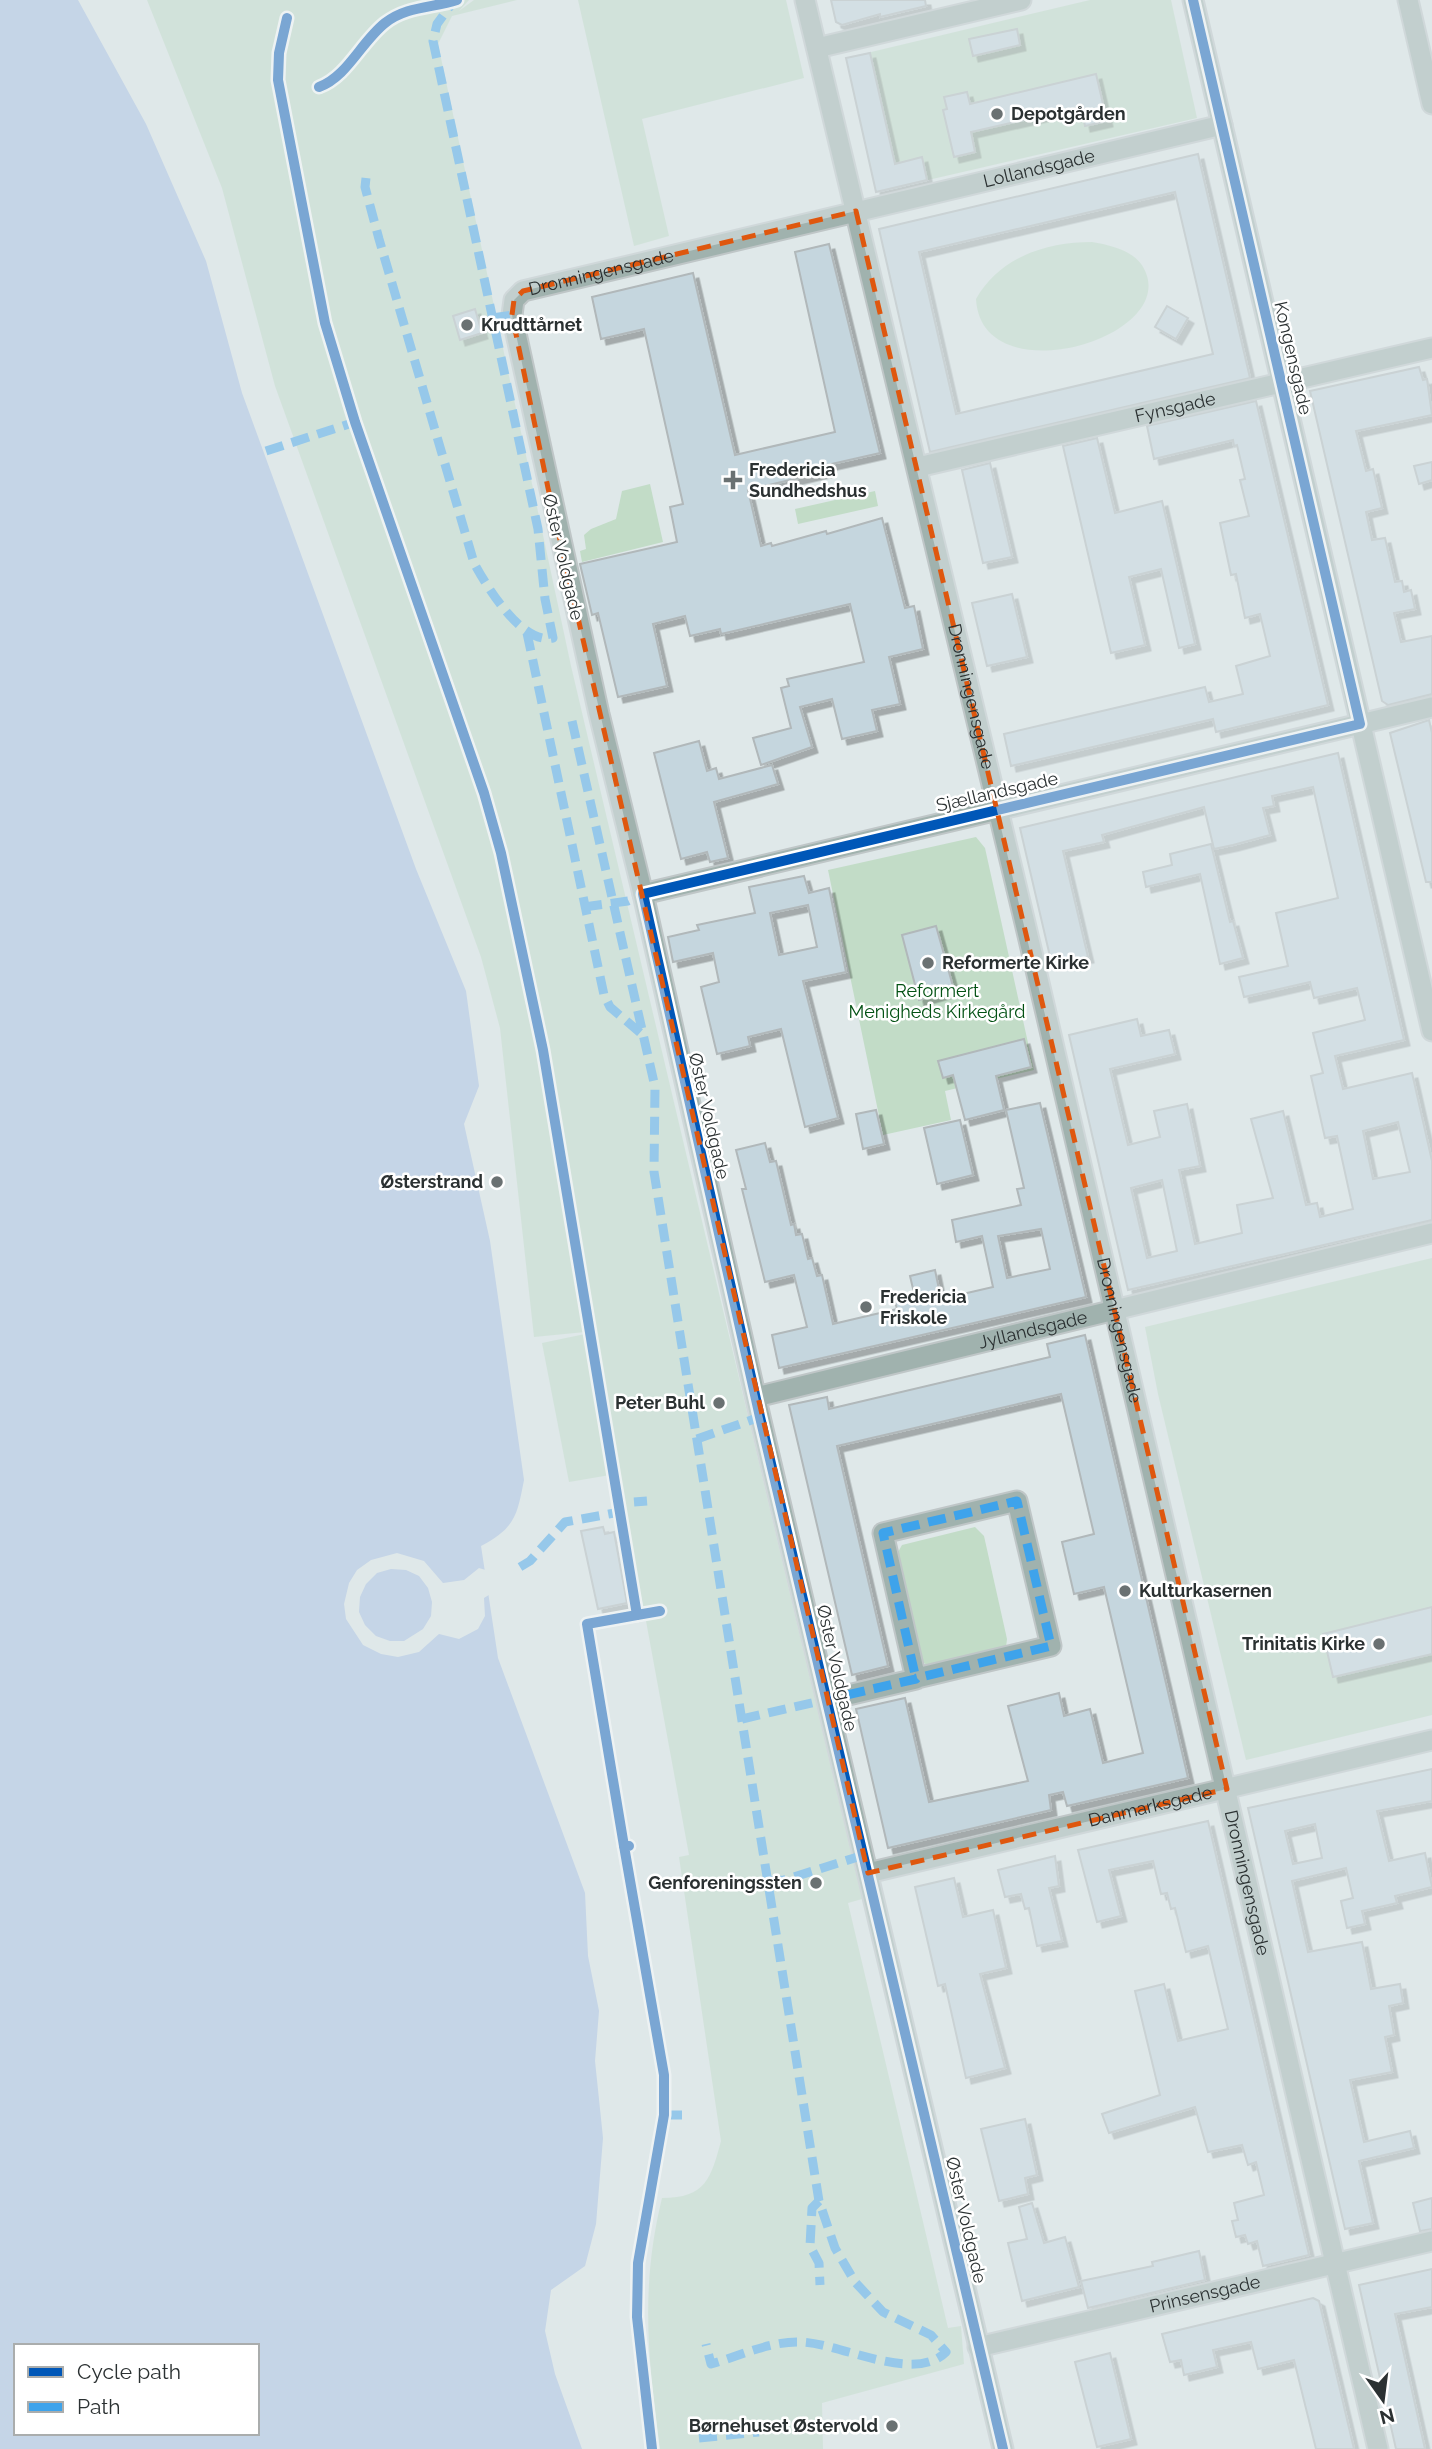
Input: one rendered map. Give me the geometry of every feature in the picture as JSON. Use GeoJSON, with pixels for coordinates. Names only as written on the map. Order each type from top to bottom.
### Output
{"type":"FeatureCollection","features":[{"type":"Feature","properties":{"kind":"street","name":"Dronningensgade"},"geometry":{"type":"LineString","coordinates":[[805,0],[918,467],[1227,1789],[1378,2449]]}},
{"type":"Feature","properties":{"kind":"street"},"geometry":{"type":"LineString","coordinates":[[817,48],[1021,0]]}},
{"type":"Feature","properties":{"kind":"street","name":"Kongensgade"},"geometry":{"type":"LineString","coordinates":[[1193,0],[1432,1031]]}},
{"type":"Feature","properties":{"kind":"street"},"geometry":{"type":"LineString","coordinates":[[1408,0],[1432,104]]}},
{"type":"Feature","properties":{"kind":"street","name":"Lollandsgade"},"geometry":{"type":"LineString","coordinates":[[856,211],[1222,125]]}},
{"type":"Feature","properties":{"kind":"street","name":"Dronningensgade"},"geometry":{"type":"LineString","coordinates":[[514,300],[523,291],[856,211]]}},
{"type":"Feature","properties":{"kind":"street","name":"Øster Voldgade"},"geometry":{"type":"LineString","coordinates":[[514,300],[512,315],[545,476],[643,894],[756,1397],[1003,2449]]}},
{"type":"Feature","properties":{"kind":"street","name":"Fynsgade"},"geometry":{"type":"LineString","coordinates":[[918,467],[1432,348]]}},
{"type":"Feature","properties":{"kind":"street","name":"Sjællandsgade"},"geometry":{"type":"LineString","coordinates":[[643,894],[1432,707]]}},
{"type":"Feature","properties":{"kind":"street","name":"Jyllandsgade"},"geometry":{"type":"LineString","coordinates":[[756,1397],[1432,1233]]}},
{"type":"Feature","properties":{"kind":"street"},"geometry":{"type":"LineString","coordinates":[[827,1700],[916,1679],[1051,1646],[1017,1501],[883,1533],[916,1679]]}},
{"type":"Feature","properties":{"kind":"street","name":"Danmarksgade"},"geometry":{"type":"LineString","coordinates":[[868,1873],[1432,1740]]}},
{"type":"Feature","properties":{"kind":"street","name":"Prinsensgade"},"geometry":{"type":"LineString","coordinates":[[978,2347],[1432,2241]]}},
{"type":"Feature","properties":{"kind":"highlighted area"},"geometry":{"type":"Polygon","coordinates":[[[856,211],[1227,1789],[868,1873],[548,488],[512,315],[514,300],[523,291],[856,211]]]}},
{"type":"Feature","properties":{"kind":"green space"},"geometry":{"type":"Polygon","coordinates":[[[147,0],[469,0],[459,11],[474,0],[517,0],[452,16],[438,44],[571,666],[862,1899],[848,1903],[948,2328],[961,2326],[964,2364],[822,2403],[823,2449],[660,2449],[648,2324],[655,2231],[662,2198],[677,2197],[697,2190],[710,2175],[721,2141],[679,1857],[689,1855],[644,1610],[585,1332],[534,1337],[500,1028],[481,957],[275,386],[222,188],[147,0]]]}},
{"type":"Feature","properties":{"kind":"green space"},"geometry":{"type":"Polygon","coordinates":[[[578,0],[786,0],[804,78],[642,119],[669,236],[634,246],[578,0]]]}},
{"type":"Feature","properties":{"kind":"green space"},"geometry":{"type":"Polygon","coordinates":[[[1090,0],[1171,0],[1197,118],[876,192],[846,58],[1090,0]]]}},
{"type":"Feature","properties":{"kind":"green space"},"geometry":{"type":"Polygon","coordinates":[[[1092,242],[1126,252],[1144,268],[1147,276],[1146,300],[1129,321],[1103,337],[1071,348],[1038,350],[1008,344],[986,328],[976,299],[998,272],[1041,249],[1092,242]]]}},
{"type":"Feature","properties":{"kind":"green space"},"geometry":{"type":"Polygon","coordinates":[[[650,484],[663,542],[582,562],[580,551],[586,549],[584,535],[591,529],[616,519],[622,491],[650,484]]]}},
{"type":"Feature","properties":{"kind":"green space"},"geometry":{"type":"Polygon","coordinates":[[[875,491],[878,506],[798,524],[795,509],[875,491]]]}},
{"type":"Feature","properties":{"kind":"green space","name":"Reformert Menigheds Kirkegård"},"geometry":{"type":"Polygon","coordinates":[[[976,837],[985,848],[1034,1070],[945,1091],[951,1120],[883,1135],[828,870],[976,837]]]}},
{"type":"Feature","properties":{"kind":"green space"},"geometry":{"type":"Polygon","coordinates":[[[1432,1258],[1432,1715],[1246,1760],[1158,1394],[1145,1327],[1432,1258]]]}},
{"type":"Feature","properties":{"kind":"green space"},"geometry":{"type":"Polygon","coordinates":[[[585,1334],[610,1475],[569,1482],[542,1343],[585,1334]]]}},
{"type":"Feature","properties":{"kind":"green space"},"geometry":{"type":"Polygon","coordinates":[[[975,1527],[984,1536],[1007,1639],[1006,1647],[928,1666],[920,1660],[897,1554],[902,1545],[975,1527]]]}},
{"type":"Feature","properties":{"kind":"water"},"geometry":{"type":"Polygon","coordinates":[[[0,0],[78,0],[146,124],[206,261],[242,393],[416,869],[466,991],[479,1086],[464,1124],[490,1241],[524,1480],[513,1520],[501,1533],[481,1546],[498,1658],[585,1893],[588,1956],[599,2011],[595,2061],[603,2138],[596,2224],[585,2266],[551,2290],[545,2331],[555,2374],[582,2449],[0,2449],[0,0]]]}},
{"type":"Feature","properties":{"kind":"pier"},"geometry":{"type":"Polygon","coordinates":[[[397,1553],[424,1561],[443,1583],[464,1580],[479,1568],[489,1571],[492,1593],[484,1598],[485,1616],[478,1629],[459,1639],[439,1634],[419,1652],[398,1657],[381,1654],[363,1645],[346,1619],[344,1604],[349,1583],[357,1570],[371,1560],[397,1553]],[[391,1569],[377,1573],[366,1584],[360,1597],[359,1612],[365,1625],[376,1636],[390,1641],[404,1641],[423,1629],[431,1616],[432,1602],[428,1588],[419,1576],[406,1570],[391,1569]]]}},
{"type":"Feature","properties":{"kind":"building"},"geometry":{"type":"Polygon","coordinates":[[[831,0],[925,0],[926,6],[880,17],[880,14],[842,25],[836,22],[831,0]]]}},
{"type":"Feature","properties":{"kind":"building"},"geometry":{"type":"Polygon","coordinates":[[[1017,29],[1020,45],[973,56],[969,39],[1017,29]]]}},
{"type":"Feature","properties":{"kind":"building"},"geometry":{"type":"Polygon","coordinates":[[[870,53],[895,164],[922,157],[927,180],[876,192],[846,58],[870,53]]]}},
{"type":"Feature","properties":{"kind":"building","name":"Depotgården"},"geometry":{"type":"Polygon","coordinates":[[[1096,74],[1107,121],[1085,126],[1081,107],[971,132],[975,152],[954,157],[943,110],[947,109],[944,97],[967,92],[970,104],[1096,74]]]}},
{"type":"Feature","properties":{"kind":"building"},"geometry":{"type":"Polygon","coordinates":[[[1198,154],[1250,378],[930,452],[879,229],[1198,154]],[[1175,192],[919,252],[956,414],[1213,354],[1175,192]]]}},
{"type":"Feature","properties":{"kind":"building","name":"Fredericia Sundhedshus"},"geometry":{"type":"Polygon","coordinates":[[[829,244],[880,453],[827,465],[828,471],[748,490],[761,546],[771,543],[772,546],[826,531],[827,534],[882,518],[905,608],[914,606],[923,649],[889,657],[900,704],[872,710],[877,731],[842,739],[832,699],[800,707],[812,747],[761,765],[753,738],[791,728],[781,688],[789,686],[787,679],[864,662],[850,604],[721,634],[720,629],[690,636],[685,616],[653,624],[667,686],[618,697],[598,613],[592,615],[580,564],[677,542],[670,507],[683,504],[644,329],[601,339],[592,297],[693,273],[735,455],[835,432],[795,252],[829,244]]]}},
{"type":"Feature","properties":{"kind":"building"},"geometry":{"type":"Polygon","coordinates":[[[1167,306],[1188,318],[1176,339],[1155,327],[1167,306]]]}},
{"type":"Feature","properties":{"kind":"building","name":"Krudttårnet"},"geometry":{"type":"Polygon","coordinates":[[[475,309],[482,333],[460,340],[453,316],[475,309]]]}},
{"type":"Feature","properties":{"kind":"building"},"geometry":{"type":"Polygon","coordinates":[[[1419,367],[1423,380],[1427,379],[1432,415],[1356,431],[1366,471],[1373,469],[1382,508],[1366,512],[1372,540],[1385,538],[1395,582],[1402,581],[1404,592],[1411,590],[1415,609],[1394,613],[1401,642],[1432,636],[1432,694],[1388,705],[1382,701],[1310,391],[1419,367]]]}},
{"type":"Feature","properties":{"kind":"building"},"geometry":{"type":"Polygon","coordinates":[[[1256,401],[1328,705],[1216,732],[1213,719],[1011,766],[1004,734],[1205,687],[1209,702],[1243,694],[1236,666],[1270,656],[1260,614],[1245,618],[1236,574],[1231,575],[1220,523],[1249,516],[1240,480],[1245,479],[1237,445],[1234,446],[1233,440],[1154,459],[1147,426],[1256,401]]]}},
{"type":"Feature","properties":{"kind":"building"},"geometry":{"type":"Polygon","coordinates":[[[1097,438],[1115,513],[1162,501],[1195,644],[1179,648],[1161,569],[1129,577],[1145,645],[1111,653],[1063,446],[1097,438]]]}},
{"type":"Feature","properties":{"kind":"building"},"geometry":{"type":"Polygon","coordinates":[[[1432,462],[1432,480],[1419,484],[1414,466],[1432,462]]]}},
{"type":"Feature","properties":{"kind":"building"},"geometry":{"type":"Polygon","coordinates":[[[990,463],[1012,557],[983,563],[962,470],[990,463]]]}},
{"type":"Feature","properties":{"kind":"building"},"geometry":{"type":"Polygon","coordinates":[[[1012,594],[1027,657],[987,666],[972,603],[1012,594]]]}},
{"type":"Feature","properties":{"kind":"building"},"geometry":{"type":"Polygon","coordinates":[[[1429,720],[1432,733],[1432,882],[1426,882],[1390,733],[1429,720]]]}},
{"type":"Feature","properties":{"kind":"building"},"geometry":{"type":"Polygon","coordinates":[[[699,741],[707,771],[716,768],[719,779],[772,765],[778,784],[714,802],[728,858],[710,862],[707,852],[681,859],[654,753],[699,741]]]}},
{"type":"Feature","properties":{"kind":"building"},"geometry":{"type":"Polygon","coordinates":[[[1338,753],[1404,1040],[1335,1056],[1343,1089],[1412,1073],[1432,1161],[1432,1220],[1128,1290],[1069,1035],[1137,1019],[1141,1036],[1169,1030],[1175,1054],[1110,1069],[1128,1145],[1160,1137],[1154,1111],[1187,1104],[1200,1166],[1179,1170],[1195,1244],[1242,1233],[1237,1205],[1273,1198],[1251,1119],[1283,1111],[1306,1205],[1317,1203],[1320,1217],[1353,1209],[1337,1136],[1325,1138],[1311,1076],[1323,1073],[1313,1033],[1365,1020],[1357,988],[1314,998],[1310,982],[1244,997],[1239,977],[1288,966],[1276,913],[1338,898],[1313,787],[1272,796],[1274,806],[1263,808],[1270,835],[1233,845],[1214,849],[1204,807],[1102,835],[1104,842],[1063,851],[1088,957],[1052,965],[1020,828],[1338,753]],[[1398,1122],[1363,1131],[1373,1179],[1410,1172],[1398,1122]],[[1162,1180],[1131,1188],[1147,1258],[1177,1251],[1162,1180]]]}},
{"type":"Feature","properties":{"kind":"building"},"geometry":{"type":"Polygon","coordinates":[[[1211,844],[1230,922],[1233,921],[1243,958],[1220,964],[1200,874],[1146,887],[1143,872],[1172,865],[1170,854],[1211,844]]]}},
{"type":"Feature","properties":{"kind":"building"},"geometry":{"type":"Polygon","coordinates":[[[804,876],[809,893],[829,888],[846,972],[803,981],[838,1118],[805,1127],[781,1029],[748,1037],[750,1046],[717,1054],[701,987],[719,982],[713,953],[673,962],[668,937],[699,930],[697,925],[755,913],[749,887],[804,876]],[[808,905],[770,913],[779,955],[817,947],[808,905]]]}},
{"type":"Feature","properties":{"kind":"building","name":"Reformerte Kirke"},"geometry":{"type":"Polygon","coordinates":[[[936,926],[954,990],[919,1000],[902,935],[936,926]]]}},
{"type":"Feature","properties":{"kind":"building"},"geometry":{"type":"Polygon","coordinates":[[[1024,1039],[1031,1067],[996,1076],[1004,1110],[965,1120],[953,1075],[943,1078],[938,1061],[1024,1039]]]}},
{"type":"Feature","properties":{"kind":"building"},"geometry":{"type":"Polygon","coordinates":[[[1040,1103],[1086,1297],[779,1368],[772,1335],[807,1327],[794,1275],[765,1282],[742,1189],[746,1189],[736,1150],[765,1143],[770,1162],[776,1161],[791,1225],[794,1224],[796,1235],[802,1234],[808,1259],[812,1258],[817,1276],[822,1275],[833,1324],[897,1309],[894,1298],[914,1293],[910,1276],[935,1270],[941,1299],[993,1287],[982,1236],[956,1242],[952,1220],[1021,1205],[1017,1189],[1024,1188],[1006,1110],[1040,1103]],[[1041,1229],[998,1236],[1007,1278],[1050,1269],[1041,1229]]]}},
{"type":"Feature","properties":{"kind":"building"},"geometry":{"type":"Polygon","coordinates":[[[876,1110],[884,1144],[863,1149],[856,1114],[876,1110]]]}},
{"type":"Feature","properties":{"kind":"building"},"geometry":{"type":"Polygon","coordinates":[[[960,1120],[973,1175],[937,1184],[924,1128],[960,1120]]]}},
{"type":"Feature","properties":{"kind":"building","name":"Kulturkasernen"},"geometry":{"type":"Polygon","coordinates":[[[1085,1335],[1188,1778],[1067,1806],[1063,1792],[1049,1795],[1051,1810],[888,1848],[856,1709],[905,1698],[929,1802],[1028,1781],[1008,1706],[1059,1693],[1064,1716],[1090,1709],[1103,1763],[1143,1753],[1104,1587],[1074,1594],[1062,1542],[1094,1534],[1061,1394],[837,1446],[888,1666],[852,1675],[789,1405],[827,1397],[829,1409],[1050,1357],[1047,1344],[1085,1335]]]}},
{"type":"Feature","properties":{"kind":"building"},"geometry":{"type":"Polygon","coordinates":[[[603,1527],[605,1534],[614,1532],[627,1603],[598,1609],[581,1531],[603,1527]]]}},
{"type":"Feature","properties":{"kind":"building","name":"Trinitatis Kirke"},"geometry":{"type":"Polygon","coordinates":[[[1432,1607],[1432,1654],[1333,1677],[1323,1634],[1432,1607]]]}},
{"type":"Feature","properties":{"kind":"building"},"geometry":{"type":"Polygon","coordinates":[[[1432,1769],[1432,1801],[1377,1811],[1389,1861],[1425,1853],[1432,1887],[1395,1896],[1397,1903],[1362,1911],[1365,1924],[1347,1928],[1341,1901],[1353,1898],[1346,1868],[1292,1881],[1308,1952],[1362,1942],[1371,1989],[1400,1984],[1403,2003],[1389,2006],[1394,2035],[1385,2037],[1392,2072],[1350,2080],[1364,2142],[1410,2131],[1414,2148],[1359,2161],[1373,2223],[1345,2229],[1248,1808],[1432,1769]],[[1315,1824],[1285,1831],[1293,1864],[1322,1858],[1315,1824]]]}},
{"type":"Feature","properties":{"kind":"building"},"geometry":{"type":"Polygon","coordinates":[[[1208,1821],[1309,2255],[1263,2266],[1257,2241],[1248,2244],[1245,2235],[1236,2237],[1232,2221],[1238,2220],[1234,2203],[1264,2195],[1256,2162],[1248,2165],[1242,2145],[1208,2152],[1195,2107],[1109,2133],[1102,2114],[1160,2095],[1135,1991],[1164,1984],[1178,2041],[1228,2029],[1208,1946],[1186,1952],[1175,1908],[1171,1909],[1167,1893],[1161,1894],[1153,1861],[1109,1870],[1121,1916],[1097,1922],[1078,1850],[1208,1821]]]}},
{"type":"Feature","properties":{"kind":"building"},"geometry":{"type":"Polygon","coordinates":[[[1055,1856],[1059,1886],[1049,1888],[1062,1941],[1037,1946],[1029,1908],[1025,1909],[1021,1894],[1005,1897],[998,1870],[1055,1856]]]}},
{"type":"Feature","properties":{"kind":"building"},"geometry":{"type":"Polygon","coordinates":[[[954,1878],[963,1917],[993,1910],[1006,1968],[980,1974],[1005,2068],[966,2078],[945,1984],[938,1986],[915,1887],[954,1878]]]}},
{"type":"Feature","properties":{"kind":"building"},"geometry":{"type":"Polygon","coordinates":[[[1025,2119],[1037,2175],[1025,2178],[1028,2194],[999,2201],[981,2129],[1025,2119]]]}},
{"type":"Feature","properties":{"kind":"building"},"geometry":{"type":"Polygon","coordinates":[[[1432,2198],[1432,2229],[1420,2231],[1413,2203],[1432,2198]]]}},
{"type":"Feature","properties":{"kind":"building"},"geometry":{"type":"Polygon","coordinates":[[[1032,2203],[1044,2243],[1065,2237],[1079,2287],[1022,2301],[1008,2243],[1027,2239],[1019,2207],[1032,2203]]]}},
{"type":"Feature","properties":{"kind":"building"},"geometry":{"type":"Polygon","coordinates":[[[1199,2251],[1205,2280],[1088,2308],[1081,2281],[1153,2266],[1152,2262],[1199,2251]]]}},
{"type":"Feature","properties":{"kind":"building"},"geometry":{"type":"Polygon","coordinates":[[[1432,2269],[1432,2307],[1395,2314],[1425,2449],[1396,2449],[1359,2285],[1432,2269]]]}},
{"type":"Feature","properties":{"kind":"building"},"geometry":{"type":"Polygon","coordinates":[[[1313,2298],[1319,2301],[1354,2449],[1316,2449],[1294,2360],[1258,2369],[1251,2342],[1213,2350],[1217,2367],[1184,2375],[1181,2360],[1170,2362],[1162,2334],[1313,2298]]]}},
{"type":"Feature","properties":{"kind":"building"},"geometry":{"type":"Polygon","coordinates":[[[1110,2353],[1131,2439],[1097,2447],[1075,2362],[1110,2353]]]}},
{"type":"Feature","properties":{"kind":"marked path"},"geometry":{"type":"LineString","coordinates":[[366,178],[365,187],[379,239],[474,563],[487,586],[518,624],[541,638],[553,638],[545,599],[538,529],[433,41],[437,24],[453,2]]}},
{"type":"Feature","properties":{"kind":"marked path"},"geometry":{"type":"LineString","coordinates":[[492,318],[512,315]]}},
{"type":"Feature","properties":{"kind":"marked path"},"geometry":{"type":"LineString","coordinates":[[266,451],[355,422]]}},
{"type":"Feature","properties":{"kind":"marked path"},"geometry":{"type":"LineString","coordinates":[[527,633],[604,995],[610,1007],[644,1036]]}},
{"type":"Feature","properties":{"kind":"marked path"},"geometry":{"type":"LineString","coordinates":[[572,721],[655,1087],[654,1172],[819,2201],[835,2248],[855,2282],[883,2312],[931,2335],[946,2352],[932,2361],[897,2363],[817,2344],[789,2342],[766,2346],[711,2364],[706,2344]]}},
{"type":"Feature","properties":{"kind":"marked path"},"geometry":{"type":"LineString","coordinates":[[584,907],[628,901],[643,894]]}},
{"type":"Feature","properties":{"kind":"marked path"},"geometry":{"type":"LineString","coordinates":[[697,1439],[760,1417]]}},
{"type":"Feature","properties":{"kind":"marked path"},"geometry":{"type":"LineString","coordinates":[[634,1502],[647,1501]]}},
{"type":"Feature","properties":{"kind":"marked path"},"geometry":{"type":"LineString","coordinates":[[742,1719],[916,1679],[1051,1646],[1017,1501],[883,1533],[916,1679]]}},
{"type":"Feature","properties":{"kind":"marked path"},"geometry":{"type":"LineString","coordinates":[[520,1567],[530,1561],[565,1522],[620,1512]]}},
{"type":"Feature","properties":{"kind":"marked path"},"geometry":{"type":"LineString","coordinates":[[768,1881],[784,1880],[864,1855]]}},
{"type":"Feature","properties":{"kind":"marked path"},"geometry":{"type":"LineString","coordinates":[[664,2115],[689,2115]]}},
{"type":"Feature","properties":{"kind":"marked path"},"geometry":{"type":"LineString","coordinates":[[819,2201],[812,2208],[810,2246],[819,2263],[820,2285]]}},
{"type":"Feature","properties":{"kind":"marked path"},"geometry":{"type":"LineString","coordinates":[[699,2438],[759,2432]]}},
{"type":"Feature","properties":{"kind":"cycle path"},"geometry":{"type":"LineString","coordinates":[[319,87],[338,75],[376,31],[393,17],[411,10],[457,0]]}},
{"type":"Feature","properties":{"kind":"cycle path"},"geometry":{"type":"LineString","coordinates":[[1003,2449],[760,1417],[643,894],[1360,724],[1193,0]]}},
{"type":"Feature","properties":{"kind":"cycle path"},"geometry":{"type":"LineString","coordinates":[[287,18],[279,53],[278,80],[325,323],[355,422],[484,793],[501,853],[543,1050],[637,1615],[660,1611]]}},
{"type":"Feature","properties":{"kind":"cycle path"},"geometry":{"type":"LineString","coordinates":[[624,1846],[587,1624],[637,1615]]}},
{"type":"Feature","properties":{"kind":"cycle path"},"geometry":{"type":"LineString","coordinates":[[629,1846],[624,1846],[664,2075],[664,2115],[638,2263],[637,2317],[652,2449]]}},
{"type":"Feature","properties":{"kind":"place","name":"Depotgården"},"geometry":{"type":"Point","coordinates":[997,114]}},
{"type":"Feature","properties":{"kind":"place","name":"Krudttårnet"},"geometry":{"type":"Point","coordinates":[467,325]}},
{"type":"Feature","properties":{"kind":"place","name":"Fredericia Sundhedshus"},"geometry":{"type":"Point","coordinates":[733,480]}},
{"type":"Feature","properties":{"kind":"place","name":"Reformerte Kirke"},"geometry":{"type":"Point","coordinates":[928,963]}},
{"type":"Feature","properties":{"kind":"place","name":"Østerstrand"},"geometry":{"type":"Point","coordinates":[497,1182]}},
{"type":"Feature","properties":{"kind":"place","name":"Fredericia Friskole"},"geometry":{"type":"Point","coordinates":[866,1307]}},
{"type":"Feature","properties":{"kind":"place","name":"Peter Buhl"},"geometry":{"type":"Point","coordinates":[719,1403]}},
{"type":"Feature","properties":{"kind":"place","name":"Kulturkasernen"},"geometry":{"type":"Point","coordinates":[1125,1591]}},
{"type":"Feature","properties":{"kind":"place","name":"Trinitatis Kirke"},"geometry":{"type":"Point","coordinates":[1379,1644]}},
{"type":"Feature","properties":{"kind":"place","name":"Genforeningssten"},"geometry":{"type":"Point","coordinates":[816,1883]}},
{"type":"Feature","properties":{"kind":"place","name":"Børnehuset Østervold"},"geometry":{"type":"Point","coordinates":[892,2426]}}]}
